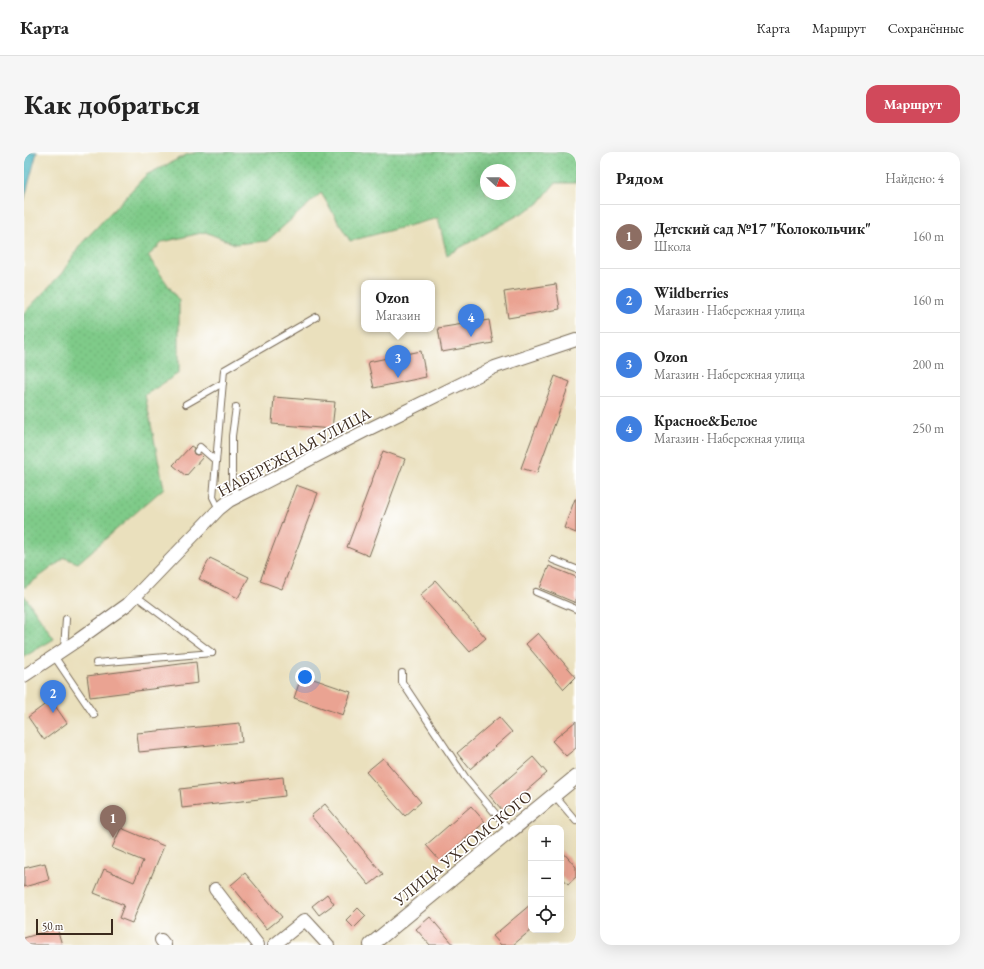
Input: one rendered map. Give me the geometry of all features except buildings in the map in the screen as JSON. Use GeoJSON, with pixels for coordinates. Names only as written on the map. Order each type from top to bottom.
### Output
{"type":"FeatureCollection","features":[{"type":"Feature","properties":{"kind":"street","name":"НАБЕРЕЖНАЯ УЛИЦА"},"geometry":{"type":"LineString","coordinates":[[24,676],[128,604],[219,509],[229,501],[365,431],[495,367],[576,340]]}},
{"type":"Feature","properties":{"kind":"street","name":"УЛИЦА УХТОМСКОГО"},"geometry":{"type":"LineString","coordinates":[[371,945],[576,777]]}},
{"type":"Feature","properties":{"kind":"street"},"geometry":{"type":"LineString","coordinates":[[215,889],[258,945]]}},
{"type":"Feature","properties":{"kind":"street"},"geometry":{"type":"LineString","coordinates":[[274,945],[305,920],[328,945]]}},
{"type":"Feature","properties":{"kind":"lane"},"geometry":{"type":"LineString","coordinates":[[219,509],[213,497],[224,370],[316,317]]}},
{"type":"Feature","properties":{"kind":"lane"},"geometry":{"type":"LineString","coordinates":[[186,404],[223,383]]}},
{"type":"Feature","properties":{"kind":"lane"},"geometry":{"type":"LineString","coordinates":[[236,407],[232,436],[232,482],[237,497]]}},
{"type":"Feature","properties":{"kind":"lane"},"geometry":{"type":"LineString","coordinates":[[197,451],[200,447],[216,461]]}},
{"type":"Feature","properties":{"kind":"lane"},"geometry":{"type":"LineString","coordinates":[[553,560],[576,569]]}},
{"type":"Feature","properties":{"kind":"lane"},"geometry":{"type":"LineString","coordinates":[[536,592],[576,609]]}},
{"type":"Feature","properties":{"kind":"lane"},"geometry":{"type":"LineString","coordinates":[[96,663],[212,653],[136,596]]}},
{"type":"Feature","properties":{"kind":"lane"},"geometry":{"type":"LineString","coordinates":[[66,619],[59,653],[94,715]]}},
{"type":"Feature","properties":{"kind":"lane"},"geometry":{"type":"LineString","coordinates":[[402,673],[402,682],[456,764],[510,831]]}},
{"type":"Feature","properties":{"kind":"lane"},"geometry":{"type":"LineString","coordinates":[[554,795],[576,822]]}},
{"type":"Feature","properties":{"kind":"green space"},"geometry":{"type":"Polygon","coordinates":[[[200,152],[576,152],[576,183],[555,183],[538,204],[447,255],[438,218],[350,241],[321,193],[267,241],[235,244],[205,232],[163,242],[148,256],[179,301],[179,373],[145,395],[164,488],[78,563],[65,558],[24,588],[24,313],[62,273],[81,244],[146,175],[188,154],[200,152]]]}},
{"type":"Feature","properties":{"kind":"green space"},"geometry":{"type":"Polygon","coordinates":[[[24,595],[54,639],[24,657],[24,595]]]}},
{"type":"Feature","properties":{"kind":"water"},"geometry":{"type":"Polygon","coordinates":[[[24,152],[37,152],[24,201],[24,152]]]}},
{"type":"Feature","properties":{"kind":"place","name":"Красное&Белое"},"geometry":{"type":"Point","coordinates":[471,337]}},
{"type":"Feature","properties":{"kind":"place","name":"Ozon"},"geometry":{"type":"Point","coordinates":[398,378]}},
{"type":"Feature","properties":{"kind":"place","name":"Wildberries"},"geometry":{"type":"Point","coordinates":[53,713]}},
{"type":"Feature","properties":{"kind":"place","name":"Детский сад №17 \"Колокольчик\""},"geometry":{"type":"Point","coordinates":[113,838]}}]}
